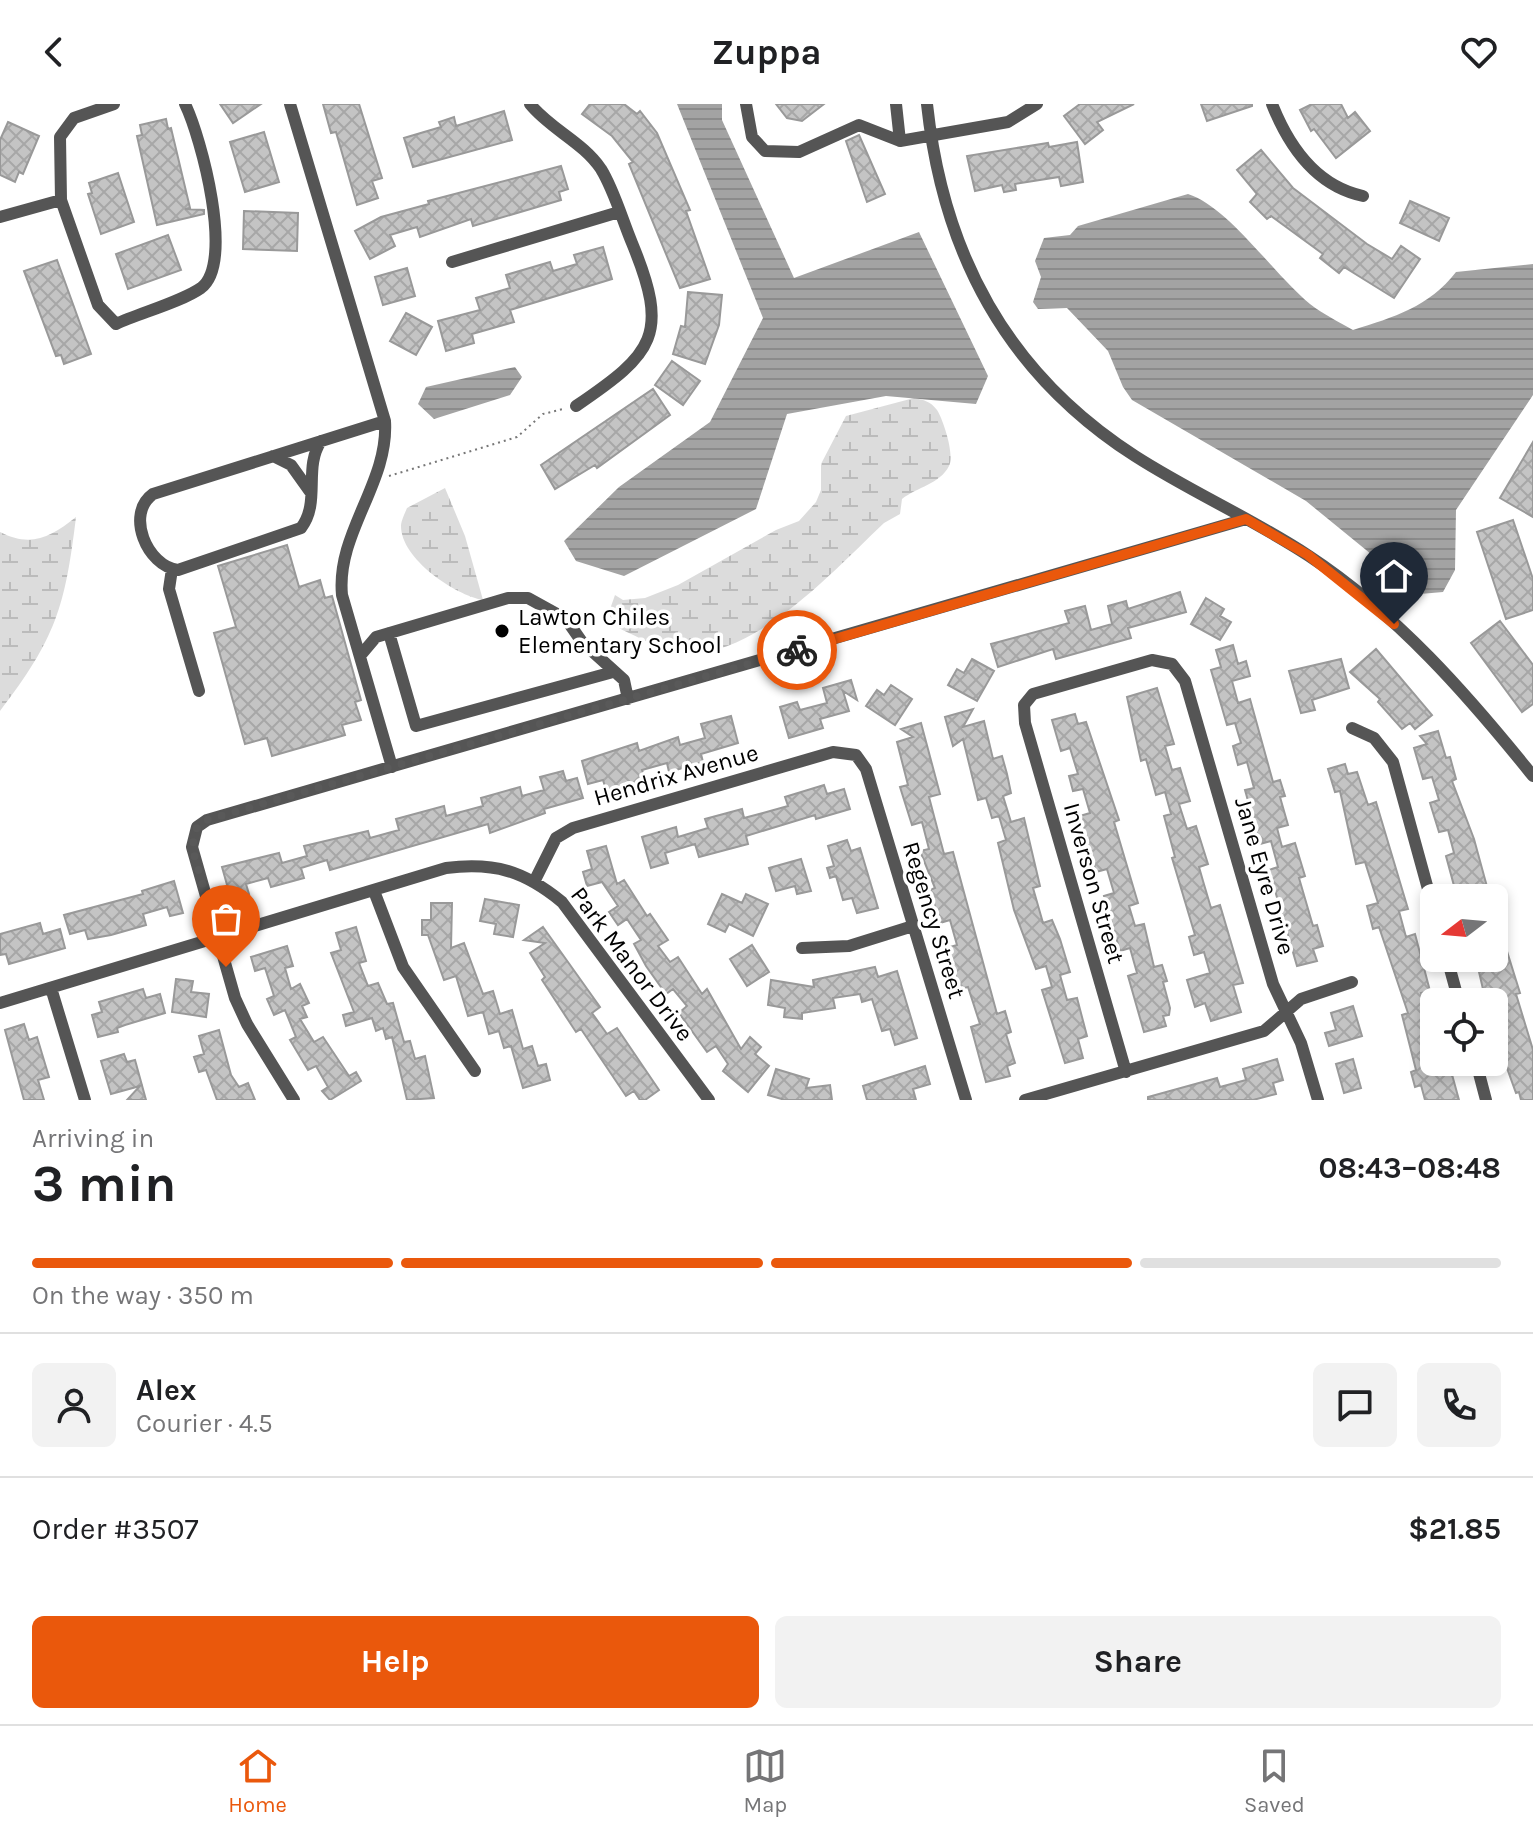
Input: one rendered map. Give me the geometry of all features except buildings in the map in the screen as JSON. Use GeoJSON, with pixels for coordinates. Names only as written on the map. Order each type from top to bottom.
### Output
{"type":"FeatureCollection","features":[{"type":"Feature","properties":{"kind":"street"},"geometry":{"type":"LineString","coordinates":[[114,104],[74,118],[60,137],[61,200],[98,305],[116,324],[203,287],[215,267],[210,178],[196,128],[185,104]]}},
{"type":"Feature","properties":{"kind":"street"},"geometry":{"type":"LineString","coordinates":[[290,104],[385,421],[386,440],[339,572],[350,623],[392,767]]}},
{"type":"Feature","properties":{"kind":"street"},"geometry":{"type":"LineString","coordinates":[[530,104],[546,124],[580,147],[601,169],[652,297],[653,320],[646,347],[626,372],[576,406]]}},
{"type":"Feature","properties":{"kind":"street"},"geometry":{"type":"LineString","coordinates":[[746,104],[752,137],[765,151],[799,152],[859,125],[900,141],[1008,122],[1037,104]]}},
{"type":"Feature","properties":{"kind":"street"},"geometry":{"type":"LineString","coordinates":[[896,104],[900,141]]}},
{"type":"Feature","properties":{"kind":"street"},"geometry":{"type":"LineString","coordinates":[[927,104],[939,189],[964,258],[986,302],[1042,379],[1082,417],[1135,455],[1308,555],[1410,638],[1499,732],[1532,773]]}},
{"type":"Feature","properties":{"kind":"street"},"geometry":{"type":"LineString","coordinates":[[1272,104],[1283,132],[1304,162],[1341,192],[1363,196]]}},
{"type":"Feature","properties":{"kind":"street"},"geometry":{"type":"LineString","coordinates":[[0,217],[61,200]]}},
{"type":"Feature","properties":{"kind":"street"},"geometry":{"type":"LineString","coordinates":[[452,262],[619,212]]}},
{"type":"Feature","properties":{"kind":"street"},"geometry":{"type":"LineString","coordinates":[[172,569],[152,553],[142,531],[140,519],[147,499],[385,421]]}},
{"type":"Feature","properties":{"kind":"street"},"geometry":{"type":"LineString","coordinates":[[172,569],[297,530],[309,515],[313,458],[321,441]]}},
{"type":"Feature","properties":{"kind":"street"},"geometry":{"type":"LineString","coordinates":[[273,456],[291,465],[311,493]]}},
{"type":"Feature","properties":{"kind":"street"},"geometry":{"type":"LineString","coordinates":[[294,1100],[247,1024],[218,937],[192,847],[197,827],[207,820],[1246,519]]}},
{"type":"Feature","properties":{"kind":"street"},"geometry":{"type":"LineString","coordinates":[[172,569],[169,589],[199,691]]}},
{"type":"Feature","properties":{"kind":"street"},"geometry":{"type":"LineString","coordinates":[[360,656],[382,635],[508,598],[528,598],[566,619],[582,642],[624,680],[628,699]]}},
{"type":"Feature","properties":{"kind":"street"},"geometry":{"type":"LineString","coordinates":[[350,623],[382,635],[416,726],[613,672]]}},
{"type":"Feature","properties":{"kind":"street","name":"Jane Eyre Drive"},"geometry":{"type":"LineString","coordinates":[[1024,705],[1033,694],[1152,660],[1172,664],[1185,681],[1273,984],[1301,1043],[1318,1100]]}},
{"type":"Feature","properties":{"kind":"street","name":"Inverson Street"},"geometry":{"type":"LineString","coordinates":[[1024,705],[1025,723],[1126,1072]]}},
{"type":"Feature","properties":{"kind":"street"},"geometry":{"type":"LineString","coordinates":[[1352,728],[1374,738],[1393,762],[1427,884]]}},
{"type":"Feature","properties":{"kind":"street","name":"Hendrix Avenue"},"geometry":{"type":"LineString","coordinates":[[535,880],[556,838],[573,828],[833,752],[856,755]]}},
{"type":"Feature","properties":{"kind":"street","name":"Regency Street"},"geometry":{"type":"LineString","coordinates":[[856,755],[866,769],[966,1100]]}},
{"type":"Feature","properties":{"kind":"street","name":"Park Manor Drive"},"geometry":{"type":"LineString","coordinates":[[0,1003],[446,868],[473,865],[506,870],[535,880],[562,902],[701,1098]]}},
{"type":"Feature","properties":{"kind":"street"},"geometry":{"type":"LineString","coordinates":[[374,891],[403,967],[475,1071]]}},
{"type":"Feature","properties":{"kind":"street"},"geometry":{"type":"LineString","coordinates":[[802,948],[849,946],[913,926]]}},
{"type":"Feature","properties":{"kind":"street"},"geometry":{"type":"LineString","coordinates":[[1025,1100],[1264,1031],[1301,999],[1352,982]]}},
{"type":"Feature","properties":{"kind":"street"},"geometry":{"type":"LineString","coordinates":[[51,988],[85,1100]]}},
{"type":"Feature","properties":{"kind":"street"},"geometry":{"type":"LineString","coordinates":[[1480,1076],[1486,1100]]}},
{"type":"Feature","properties":{"kind":"path"},"geometry":{"type":"LineString","coordinates":[[372,481],[517,437],[543,414],[576,406]]}},
{"type":"Feature","properties":{"kind":"green space"},"geometry":{"type":"Polygon","coordinates":[[[914,398],[929,403],[939,415],[949,446],[949,466],[934,481],[902,499],[900,514],[884,523],[792,608],[738,642],[710,651],[675,652],[614,626],[609,612],[615,595],[623,600],[645,598],[678,585],[776,530],[799,521],[816,502],[821,490],[821,464],[846,416],[914,398]]]}},
{"type":"Feature","properties":{"kind":"green space"},"geometry":{"type":"Polygon","coordinates":[[[445,488],[465,536],[483,600],[458,591],[432,574],[410,551],[403,538],[401,524],[407,508],[445,488]]]}},
{"type":"Feature","properties":{"kind":"green space"},"geometry":{"type":"Polygon","coordinates":[[[76,517],[67,575],[55,620],[34,663],[0,711],[0,532],[31,540],[49,535],[76,517]]]}},
{"type":"Feature","properties":{"kind":"shaded area"},"geometry":{"type":"Polygon","coordinates":[[[677,104],[722,104],[722,120],[794,278],[919,232],[988,376],[976,404],[886,396],[787,414],[756,509],[624,576],[576,561],[564,541],[619,487],[710,422],[763,318],[677,104]]]}},
{"type":"Feature","properties":{"kind":"shaded area"},"geometry":{"type":"Polygon","coordinates":[[[1188,194],[1204,201],[1235,227],[1310,304],[1353,330],[1410,309],[1434,294],[1456,272],[1533,264],[1533,395],[1456,510],[1455,570],[1443,592],[1420,594],[1306,501],[1132,400],[1108,351],[1067,308],[1038,309],[1033,302],[1041,277],[1035,261],[1044,238],[1070,235],[1078,226],[1188,194]]]}},
{"type":"Feature","properties":{"kind":"shaded area"},"geometry":{"type":"Polygon","coordinates":[[[515,367],[522,377],[510,395],[434,419],[418,404],[426,387],[515,367]]]}},
{"type":"Feature","properties":{"kind":"way so far"},"geometry":{"type":"LineString","coordinates":[[226,967],[192,847],[192,836],[197,827],[207,820],[797,650]]}},
{"type":"Feature","properties":{"kind":"place","name":"Lawton Chiles Elementary School"},"geometry":{"type":"Point","coordinates":[502,631]}},
{"type":"Feature","properties":{"kind":"route"},"geometry":{"type":"LineString","coordinates":[[797,650],[1246,519],[1308,555],[1394,624]]}}]}
